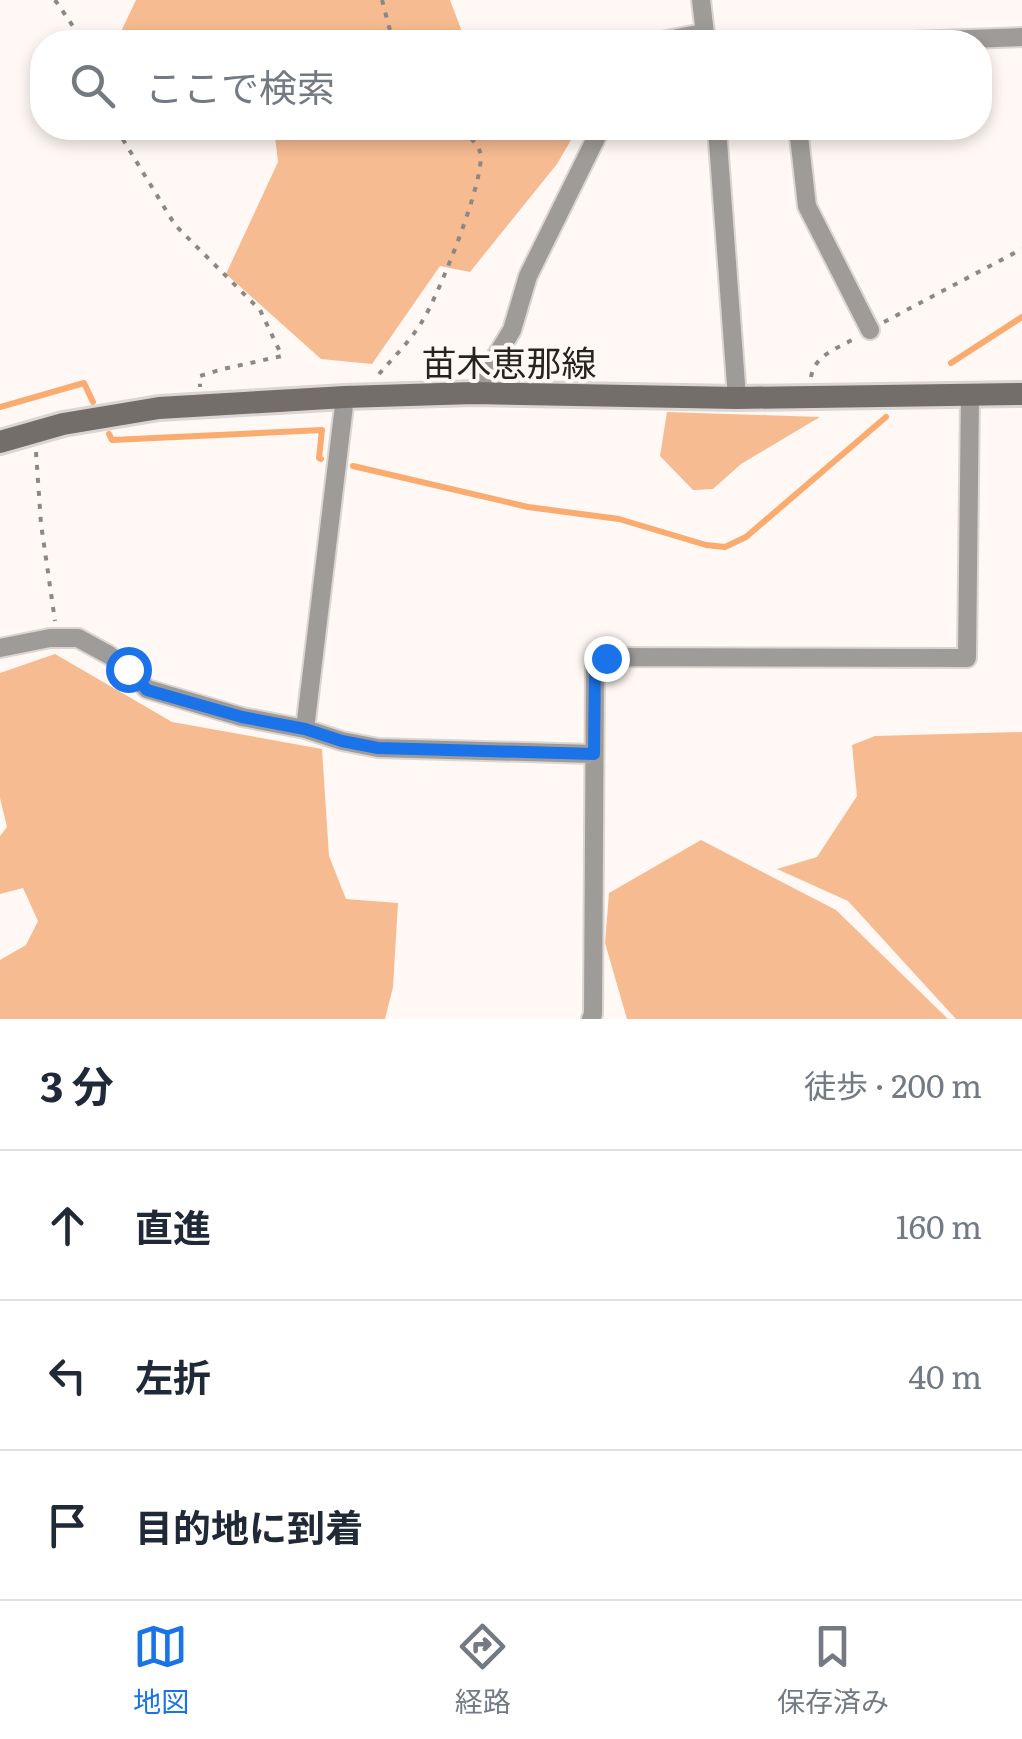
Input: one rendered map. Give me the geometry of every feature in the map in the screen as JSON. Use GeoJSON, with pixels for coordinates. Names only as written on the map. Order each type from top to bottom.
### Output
{"type":"FeatureCollection","features":[{"type":"Feature","properties":{"kind":"main road","name":"苗木恵那線"},"geometry":{"type":"LineString","coordinates":[[0,442],[62,424],[140,412],[345,397],[474,393],[738,398],[1022,394]]}},
{"type":"Feature","properties":{"kind":"street"},"geometry":{"type":"LineString","coordinates":[[701,0],[704,30]]}},
{"type":"Feature","properties":{"kind":"street"},"geometry":{"type":"LineString","coordinates":[[992,38],[1022,37]]}},
{"type":"Feature","properties":{"kind":"street"},"geometry":{"type":"LineString","coordinates":[[474,393],[512,330],[528,276],[595,140]]}},
{"type":"Feature","properties":{"kind":"street"},"geometry":{"type":"LineString","coordinates":[[717,140],[738,398]]}},
{"type":"Feature","properties":{"kind":"street"},"geometry":{"type":"LineString","coordinates":[[799,140],[806,206],[870,330]]}},
{"type":"Feature","properties":{"kind":"street"},"geometry":{"type":"LineString","coordinates":[[591,1019],[595,662],[606,658],[967,658],[970,394]]}},
{"type":"Feature","properties":{"kind":"street"},"geometry":{"type":"LineString","coordinates":[[305,729],[345,397]]}},
{"type":"Feature","properties":{"kind":"street"},"geometry":{"type":"LineString","coordinates":[[0,648],[78,638],[110,654],[147,690],[242,717],[378,748],[594,754]]}},
{"type":"Feature","properties":{"kind":"path"},"geometry":{"type":"LineString","coordinates":[[55,0],[77,30]]}},
{"type":"Feature","properties":{"kind":"path"},"geometry":{"type":"LineString","coordinates":[[382,0],[389,30]]}},
{"type":"Feature","properties":{"kind":"path"},"geometry":{"type":"LineString","coordinates":[[123,140],[174,225],[260,310],[282,356],[200,376],[200,406]]}},
{"type":"Feature","properties":{"kind":"path"},"geometry":{"type":"LineString","coordinates":[[378,396],[378,375],[413,335],[436,296],[476,188],[480,153],[472,140]]}},
{"type":"Feature","properties":{"kind":"path"},"geometry":{"type":"LineString","coordinates":[[812,396],[812,372],[821,358],[1022,249]]}},
{"type":"Feature","properties":{"kind":"path"},"geometry":{"type":"LineString","coordinates":[[30,433],[36,450],[56,638]]}},
{"type":"Feature","properties":{"kind":"shaded area"},"geometry":{"type":"Polygon","coordinates":[[[136,0],[450,0],[461,30],[122,30],[136,0]]]}},
{"type":"Feature","properties":{"kind":"shaded area"},"geometry":{"type":"Polygon","coordinates":[[[275,140],[571,140],[557,164],[470,272],[440,266],[372,364],[321,359],[226,274],[278,162],[275,140]]]}},
{"type":"Feature","properties":{"kind":"shaded area"},"geometry":{"type":"Polygon","coordinates":[[[667,412],[820,417],[741,464],[713,489],[693,490],[660,456],[667,412]]]}},
{"type":"Feature","properties":{"kind":"shaded area"},"geometry":{"type":"Polygon","coordinates":[[[55,654],[172,722],[322,749],[329,856],[346,899],[398,903],[393,987],[385,1019],[0,1019],[0,960],[26,945],[38,921],[23,888],[0,894],[0,836],[7,827],[0,798],[0,673],[55,654]]]}},
{"type":"Feature","properties":{"kind":"shaded area"},"geometry":{"type":"Polygon","coordinates":[[[1022,732],[1022,1019],[956,1019],[848,901],[777,869],[817,857],[857,796],[852,745],[875,736],[1022,732]]]}},
{"type":"Feature","properties":{"kind":"shaded area"},"geometry":{"type":"Polygon","coordinates":[[[701,840],[836,910],[948,1019],[627,1019],[605,943],[609,893],[701,840]]]}},
{"type":"Feature","properties":{"kind":"waterway"},"geometry":{"type":"LineString","coordinates":[[951,363],[1022,317]]}},
{"type":"Feature","properties":{"kind":"waterway"},"geometry":{"type":"LineString","coordinates":[[0,407],[84,383],[93,402]]}},
{"type":"Feature","properties":{"kind":"waterway"},"geometry":{"type":"LineString","coordinates":[[353,466],[528,507],[619,519],[725,547],[746,537],[886,417]]}},
{"type":"Feature","properties":{"kind":"waterway"},"geometry":{"type":"LineString","coordinates":[[109,434],[112,440],[322,430],[321,459]]}},
{"type":"Feature","properties":{"kind":"route"},"geometry":{"type":"LineString","coordinates":[[128,669],[147,690],[242,717],[378,748],[594,754],[595,662],[606,658]]}}]}
